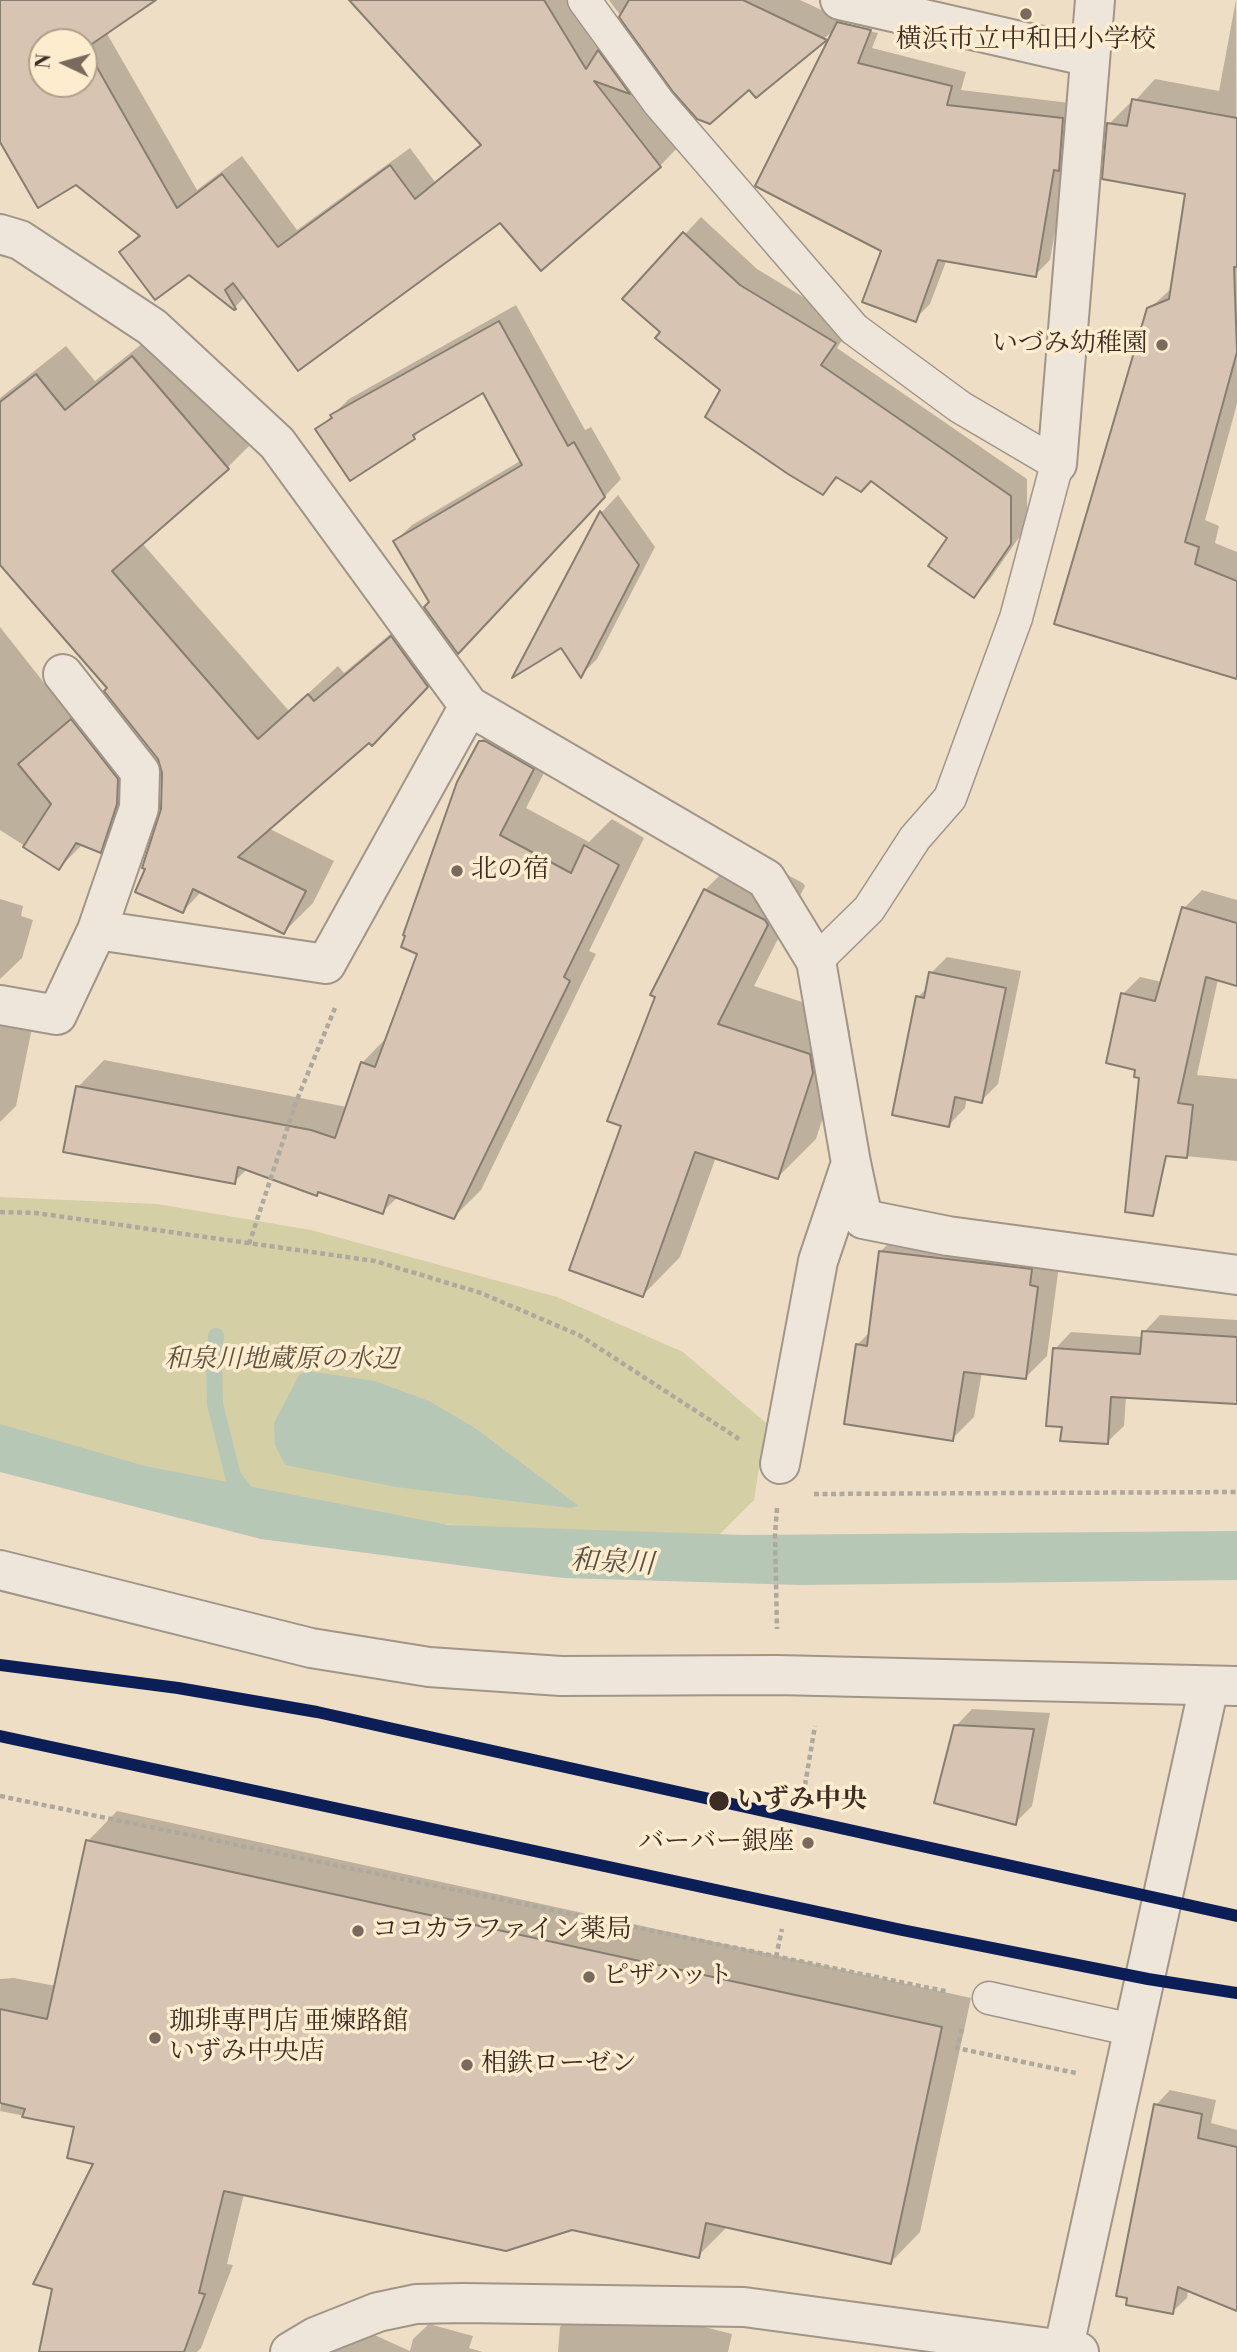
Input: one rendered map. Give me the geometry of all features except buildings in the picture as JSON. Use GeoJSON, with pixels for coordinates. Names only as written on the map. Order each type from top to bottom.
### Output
{"type":"FeatureCollection","features":[{"type":"Feature","properties":{"kind":"street"},"geometry":{"type":"LineString","coordinates":[[840,0],[1090,57]]}},
{"type":"Feature","properties":{"kind":"street"},"geometry":{"type":"LineString","coordinates":[[1056,464],[1095,0]]}},
{"type":"Feature","properties":{"kind":"street"},"geometry":{"type":"LineString","coordinates":[[0,205],[10,237],[152,327],[277,443],[469,706],[765,879],[816,961],[863,1219],[948,1237],[1237,1275]]}},
{"type":"Feature","properties":{"kind":"street"},"geometry":{"type":"LineString","coordinates":[[0,1005],[57,1015],[97,930],[139,807],[140,772],[63,674]]}},
{"type":"Feature","properties":{"kind":"street"},"geometry":{"type":"LineString","coordinates":[[97,930],[326,964],[469,706]]}},
{"type":"Feature","properties":{"kind":"street"},"geometry":{"type":"LineString","coordinates":[[779,1480],[818,1261],[851,1163]]}},
{"type":"Feature","properties":{"kind":"street"},"geometry":{"type":"LineString","coordinates":[[0,1570],[311,1648],[429,1667],[561,1676],[776,1675],[1223,1686],[1133,2030],[1071,2351],[744,2307],[463,2303],[416,2304],[378,2312],[315,2337],[290,2352]]}},
{"type":"Feature","properties":{"kind":"lane"},"geometry":{"type":"LineString","coordinates":[[584,0],[659,103],[853,329],[960,407],[1056,464],[1016,618],[950,798],[915,838],[869,909],[816,961]]}},
{"type":"Feature","properties":{"kind":"lane"},"geometry":{"type":"LineString","coordinates":[[989,1998],[1133,2030]]}},
{"type":"Feature","properties":{"kind":"path"},"geometry":{"type":"LineString","coordinates":[[249,1244],[296,1102],[352,967],[326,964]]}},
{"type":"Feature","properties":{"kind":"path"},"geometry":{"type":"LineString","coordinates":[[0,1212],[36,1213],[375,1261],[481,1293],[579,1335],[668,1394],[779,1480],[1237,1492]]}},
{"type":"Feature","properties":{"kind":"path"},"geometry":{"type":"LineString","coordinates":[[777,1630],[775,1535],[779,1480]]}},
{"type":"Feature","properties":{"kind":"path"},"geometry":{"type":"LineString","coordinates":[[805,1785],[815,1726]]}},
{"type":"Feature","properties":{"kind":"path"},"geometry":{"type":"LineString","coordinates":[[0,1796],[956,1994]]}},
{"type":"Feature","properties":{"kind":"path"},"geometry":{"type":"LineString","coordinates":[[776,1957],[782,1929]]}},
{"type":"Feature","properties":{"kind":"path"},"geometry":{"type":"LineString","coordinates":[[963,2022],[957,2048],[1050,2068]]}},
{"type":"Feature","properties":{"kind":"green space","name":"和泉川地蔵原の水辺"},"geometry":{"type":"Polygon","coordinates":[[[0,1197],[157,1204],[311,1230],[557,1297],[683,1352],[766,1423],[754,1500],[718,1536],[576,1537],[413,1521],[159,1470],[0,1428],[0,1197]]]}},
{"type":"Feature","properties":{"kind":"water"},"geometry":{"type":"Polygon","coordinates":[[[307,1371],[375,1381],[429,1401],[475,1428],[579,1506],[570,1508],[396,1487],[285,1465],[275,1445],[274,1423],[299,1375],[307,1371]]]}},
{"type":"Feature","properties":{"kind":"water","name":"和泉川"},"geometry":{"type":"Polygon","coordinates":[[[0,1424],[145,1466],[449,1525],[744,1535],[1237,1531],[1237,1580],[802,1585],[564,1578],[503,1571],[261,1539],[0,1472],[0,1424]]]}},
{"type":"Feature","properties":{"kind":"waterway"},"geometry":{"type":"LineString","coordinates":[[216,1336],[215,1404],[233,1476],[252,1500]]}},
{"type":"Feature","properties":{"kind":"transit line"},"geometry":{"type":"LineString","coordinates":[[0,1665],[178,1688],[317,1712],[1237,1916]]}},
{"type":"Feature","properties":{"kind":"transit line"},"geometry":{"type":"LineString","coordinates":[[0,1736],[902,1930],[1148,1979],[1237,1993]]}},
{"type":"Feature","properties":{"kind":"place","name":"横浜市立中和田小学校"},"geometry":{"type":"Point","coordinates":[1026,14]}},
{"type":"Feature","properties":{"kind":"place","name":"いづみ幼稚園"},"geometry":{"type":"Point","coordinates":[1162,345]}},
{"type":"Feature","properties":{"kind":"place","name":"北の宿"},"geometry":{"type":"Point","coordinates":[457,871]}},
{"type":"Feature","properties":{"kind":"place","name":"いずみ中央"},"geometry":{"type":"Point","coordinates":[719,1801]}},
{"type":"Feature","properties":{"kind":"place","name":"バーバー銀座"},"geometry":{"type":"Point","coordinates":[808,1843]}},
{"type":"Feature","properties":{"kind":"place","name":"ココカラファイン薬局"},"geometry":{"type":"Point","coordinates":[358,1931]}},
{"type":"Feature","properties":{"kind":"place","name":"ピザハット"},"geometry":{"type":"Point","coordinates":[589,1977]}},
{"type":"Feature","properties":{"kind":"place","name":"珈琲専門店 亜煉路館 いずみ中央店"},"geometry":{"type":"Point","coordinates":[155,2038]}},
{"type":"Feature","properties":{"kind":"place","name":"相鉄ローゼン"},"geometry":{"type":"Point","coordinates":[467,2065]}}]}
